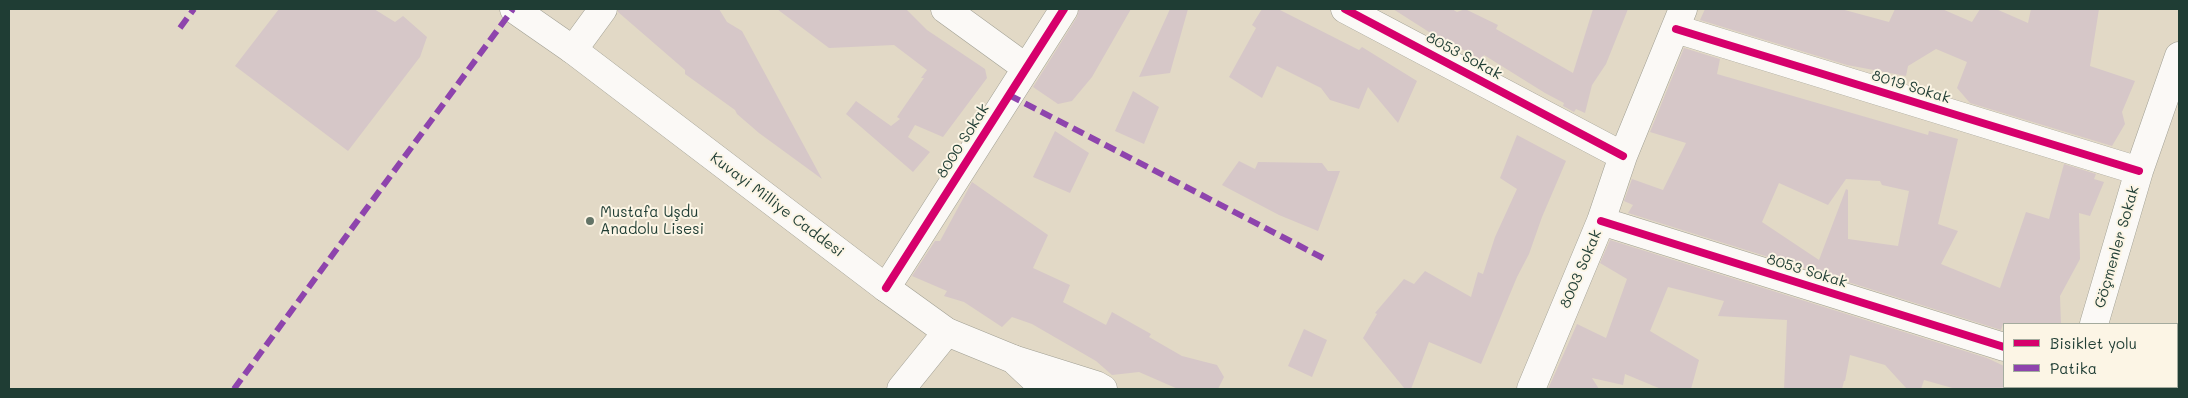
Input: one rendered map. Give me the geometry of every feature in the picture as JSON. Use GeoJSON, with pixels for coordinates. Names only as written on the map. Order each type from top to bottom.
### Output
{"type":"FeatureCollection","features":[{"type":"Feature","properties":{"kind":"street","name":"Kuvayi Milliye Caddesi"},"geometry":{"type":"LineString","coordinates":[[514,9],[573,50],[886,288],[947,332],[1013,359],[1045,389]]}},
{"type":"Feature","properties":{"kind":"street"},"geometry":{"type":"LineString","coordinates":[[573,50],[603,9]]}},
{"type":"Feature","properties":{"kind":"street"},"geometry":{"type":"LineString","coordinates":[[945,9],[1025,67]]}},
{"type":"Feature","properties":{"kind":"street","name":"8000 Sokak"},"geometry":{"type":"LineString","coordinates":[[886,288],[1025,67],[1064,9]]}},
{"type":"Feature","properties":{"kind":"street","name":"8053 Sokak"},"geometry":{"type":"LineString","coordinates":[[1345,9],[1623,156]]}},
{"type":"Feature","properties":{"kind":"street","name":"8003 Sokak"},"geometry":{"type":"LineString","coordinates":[[1531,389],[1602,221],[1623,156],[1680,19]]}},
{"type":"Feature","properties":{"kind":"street","name":"8019 Sokak"},"geometry":{"type":"LineString","coordinates":[[1680,19],[2139,171]]}},
{"type":"Feature","properties":{"kind":"street","name":"Göçmenler Sokak"},"geometry":{"type":"LineString","coordinates":[[2094,323],[2139,171],[2179,56]]}},
{"type":"Feature","properties":{"kind":"street","name":"8053 Sokak"},"geometry":{"type":"LineString","coordinates":[[1602,221],[2003,347]]}},
{"type":"Feature","properties":{"kind":"street"},"geometry":{"type":"LineString","coordinates":[[901,389],[947,332]]}},
{"type":"Feature","properties":{"kind":"street"},"geometry":{"type":"LineString","coordinates":[[1013,359],[1096,385],[1103,389]]}},
{"type":"Feature","properties":{"kind":"building"},"geometry":{"type":"Polygon","coordinates":[[[279,9],[374,9],[395,22],[403,16],[427,37],[420,57],[348,151],[235,66],[279,9]]]}},
{"type":"Feature","properties":{"kind":"building"},"geometry":{"type":"Polygon","coordinates":[[[618,9],[719,9],[727,22],[742,31],[822,179],[759,133],[737,114],[735,110],[685,74],[685,70],[618,12],[618,9]]]}},
{"type":"Feature","properties":{"kind":"building"},"geometry":{"type":"Polygon","coordinates":[[[777,9],[906,9],[927,30],[985,69],[987,78],[943,137],[915,125],[908,137],[930,152],[913,172],[846,114],[856,101],[891,126],[900,119],[897,117],[924,78],[921,78],[927,70],[894,45],[829,48],[777,9]]]}},
{"type":"Feature","properties":{"kind":"building"},"geometry":{"type":"Polygon","coordinates":[[[1079,9],[1131,9],[1092,77],[1072,101],[1058,104],[1033,87],[1077,17],[1079,9]]]}},
{"type":"Feature","properties":{"kind":"building"},"geometry":{"type":"Polygon","coordinates":[[[1170,9],[1188,9],[1170,73],[1139,77],[1170,9]]]}},
{"type":"Feature","properties":{"kind":"building"},"geometry":{"type":"Polygon","coordinates":[[[1262,9],[1278,9],[1359,50],[1362,47],[1417,81],[1398,123],[1368,87],[1359,109],[1330,100],[1321,88],[1277,66],[1262,98],[1229,77],[1256,28],[1252,25],[1262,9]]]}},
{"type":"Feature","properties":{"kind":"building"},"geometry":{"type":"Polygon","coordinates":[[[1393,9],[1452,9],[1457,12],[1465,9],[1498,25],[1496,29],[1573,73],[1593,9],[1628,9],[1606,64],[1592,85],[1585,113],[1576,109],[1574,112],[1563,106],[1564,103],[1484,55],[1481,60],[1441,37],[1440,39],[1393,9]]]}},
{"type":"Feature","properties":{"kind":"building"},"geometry":{"type":"Polygon","coordinates":[[[1705,9],[1841,9],[1889,22],[1895,9],[1942,9],[1972,22],[1980,9],[1996,9],[2028,23],[2031,9],[2099,9],[2090,66],[2135,81],[2122,112],[2125,124],[2112,146],[1970,103],[1957,88],[1967,62],[1936,49],[1908,66],[1906,76],[1847,65],[1700,20],[1705,9]]]}},
{"type":"Feature","properties":{"kind":"building"},"geometry":{"type":"Polygon","coordinates":[[[1684,48],[1720,59],[1717,74],[1928,135],[1929,131],[1958,139],[1938,224],[1958,231],[1941,264],[2000,288],[2026,212],[2049,219],[2064,164],[2096,174],[2094,179],[2104,182],[2090,216],[2079,213],[2080,259],[2060,296],[2061,323],[2003,323],[2001,330],[1628,213],[1633,205],[1624,201],[1632,179],[1663,190],[1686,143],[1650,132],[1684,48]],[[1846,179],[1828,205],[1779,183],[1762,222],[1819,260],[1846,189],[1848,190],[1848,239],[1898,246],[1909,191],[1882,185],[1880,181],[1846,179]]]}},
{"type":"Feature","properties":{"kind":"building"},"geometry":{"type":"Polygon","coordinates":[[[1133,91],[1159,107],[1144,144],[1115,131],[1133,91]]]}},
{"type":"Feature","properties":{"kind":"building"},"geometry":{"type":"Polygon","coordinates":[[[1055,131],[1089,153],[1070,193],[1033,177],[1055,131]]]}},
{"type":"Feature","properties":{"kind":"building"},"geometry":{"type":"Polygon","coordinates":[[[1517,135],[1566,161],[1542,217],[1529,254],[1517,277],[1481,364],[1429,342],[1411,389],[1405,389],[1363,338],[1377,314],[1375,313],[1404,279],[1414,284],[1425,271],[1471,297],[1478,272],[1483,274],[1495,237],[1517,189],[1500,178],[1517,135]]]}},
{"type":"Feature","properties":{"kind":"building"},"geometry":{"type":"Polygon","coordinates":[[[1239,161],[1255,169],[1258,162],[1322,163],[1328,171],[1340,171],[1318,231],[1279,215],[1222,185],[1239,161]]]}},
{"type":"Feature","properties":{"kind":"building"},"geometry":{"type":"Polygon","coordinates":[[[972,182],[1048,235],[1033,268],[1070,285],[1063,302],[1106,325],[1112,312],[1151,334],[1149,337],[1182,356],[1217,365],[1224,377],[1218,389],[1178,389],[1139,372],[1112,375],[1096,361],[1032,324],[1012,317],[1002,327],[964,302],[944,296],[947,291],[912,276],[935,241],[940,241],[972,182]]]}},
{"type":"Feature","properties":{"kind":"building"},"geometry":{"type":"Polygon","coordinates":[[[1610,240],[1987,358],[2003,366],[2004,389],[1956,389],[1924,380],[1921,389],[1907,389],[1885,365],[1850,355],[1842,389],[1784,389],[1787,320],[1718,316],[1724,301],[1668,287],[1650,331],[1699,360],[1691,389],[1661,389],[1625,374],[1623,385],[1592,378],[1599,389],[1548,389],[1577,324],[1606,338],[1627,279],[1600,263],[1610,240]]]}},
{"type":"Feature","properties":{"kind":"building"},"geometry":{"type":"Polygon","coordinates":[[[1304,329],[1327,340],[1312,377],[1288,366],[1304,329]]]}},
{"type":"Feature","properties":{"kind":"marked path"},"geometry":{"type":"LineString","coordinates":[[180,28],[194,9]]}},
{"type":"Feature","properties":{"kind":"marked path"},"geometry":{"type":"LineString","coordinates":[[234,389],[513,9]]}},
{"type":"Feature","properties":{"kind":"marked path"},"geometry":{"type":"LineString","coordinates":[[1009,95],[1323,258]]}},
{"type":"Feature","properties":{"kind":"cycle path"},"geometry":{"type":"LineString","coordinates":[[886,288],[1064,9]]}},
{"type":"Feature","properties":{"kind":"cycle path"},"geometry":{"type":"LineString","coordinates":[[1345,9],[1623,156]]}},
{"type":"Feature","properties":{"kind":"cycle path"},"geometry":{"type":"LineString","coordinates":[[1676,29],[2139,171]]}},
{"type":"Feature","properties":{"kind":"cycle path"},"geometry":{"type":"LineString","coordinates":[[1601,221],[2003,347]]}},
{"type":"Feature","properties":{"kind":"place","name":"Mustafa Uşdu Anadolu Lisesi"},"geometry":{"type":"Point","coordinates":[590,221]}}]}
